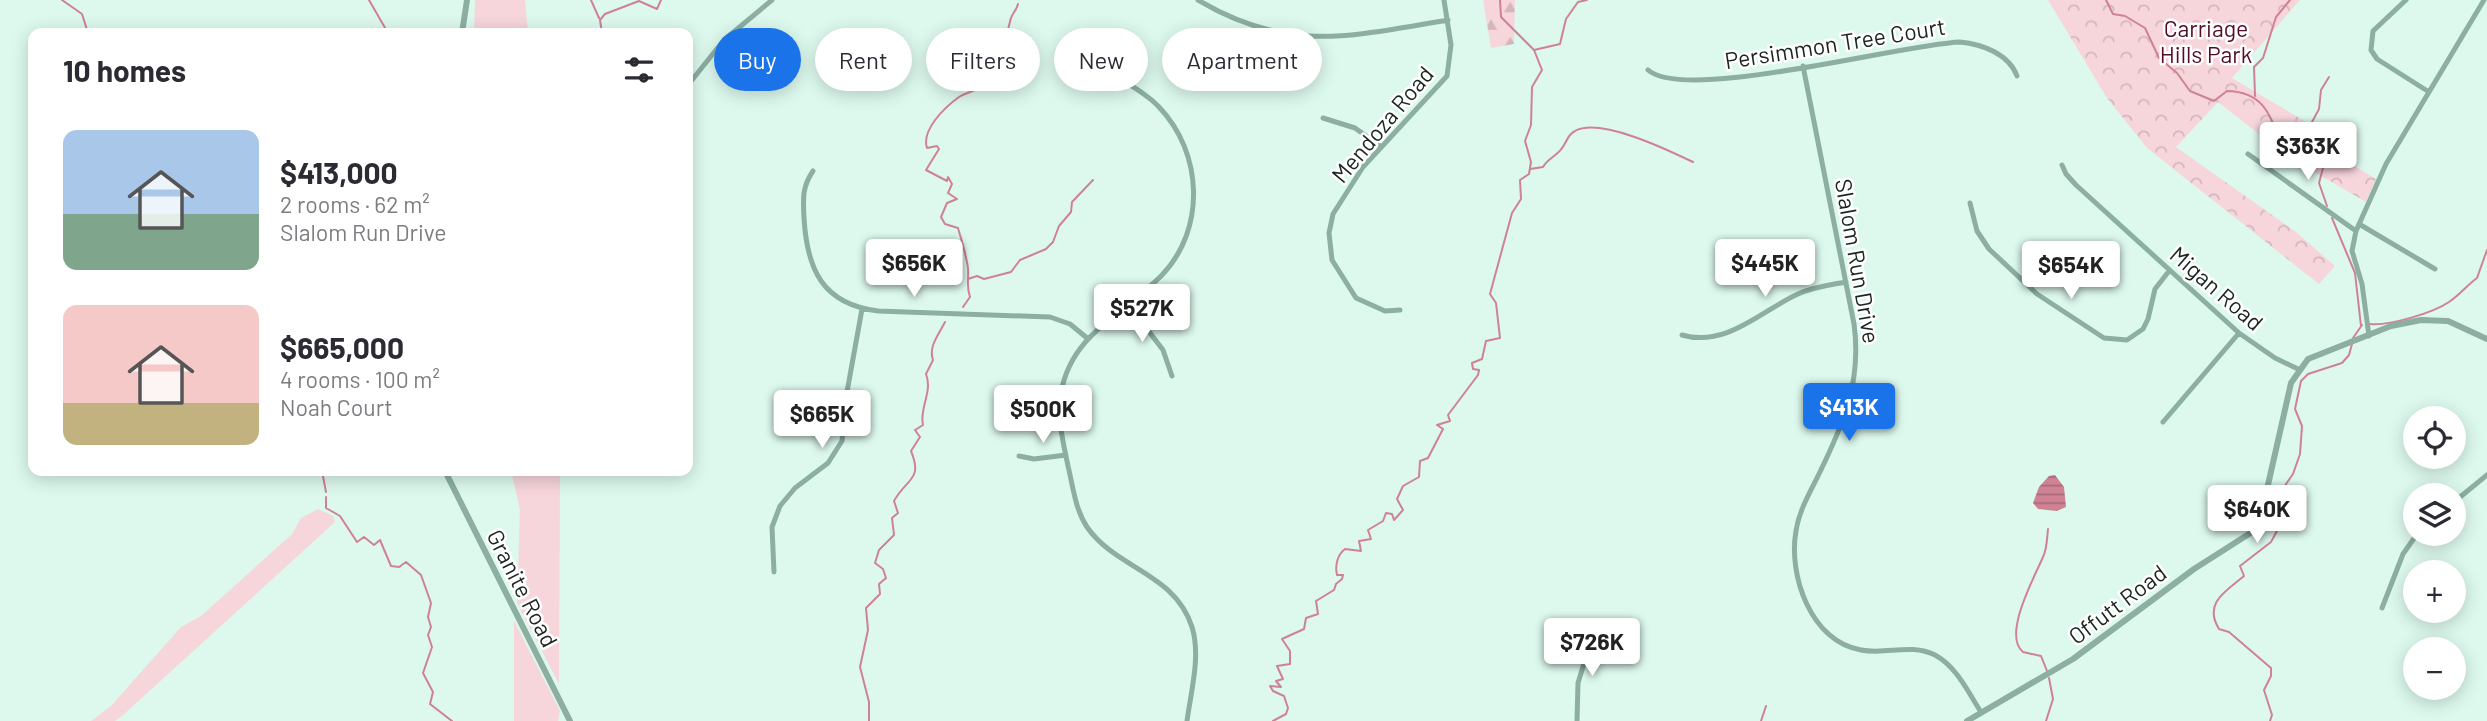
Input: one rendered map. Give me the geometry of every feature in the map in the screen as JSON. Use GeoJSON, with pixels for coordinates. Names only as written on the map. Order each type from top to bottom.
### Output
{"type":"FeatureCollection","features":[{"type":"Feature","properties":{"kind":"street"},"geometry":{"type":"LineString","coordinates":[[463,28],[467,0]]}},
{"type":"Feature","properties":{"kind":"street"},"geometry":{"type":"LineString","coordinates":[[693,79],[724,40],[772,0]]}},
{"type":"Feature","properties":{"kind":"street"},"geometry":{"type":"LineString","coordinates":[[1198,0],[1244,24],[1270,33],[1309,38],[1342,37],[1448,20]]}},
{"type":"Feature","properties":{"kind":"street","name":"Mendoza Road"},"geometry":{"type":"LineString","coordinates":[[1400,310],[1385,311],[1356,298],[1336,269],[1329,242],[1333,214],[1363,167],[1447,76],[1451,45],[1444,0]]}},
{"type":"Feature","properties":{"kind":"street"},"geometry":{"type":"LineString","coordinates":[[2406,0],[2374,31],[2371,54],[2429,92]]}},
{"type":"Feature","properties":{"kind":"street"},"geometry":{"type":"LineString","coordinates":[[2368,336],[2362,284],[2352,251],[2356,231],[2386,164],[2484,0]]}},
{"type":"Feature","properties":{"kind":"street","name":"Persimmon Tree Court"},"geometry":{"type":"LineString","coordinates":[[1648,70],[1664,78],[1707,80],[1960,42],[1993,52],[2011,64],[2017,76]]}},
{"type":"Feature","properties":{"kind":"street","name":"Slalom Run Drive"},"geometry":{"type":"LineString","coordinates":[[1803,66],[1857,341],[1856,377],[1844,423],[1798,520],[1794,550],[1799,580],[1818,622],[1835,640],[1859,650],[1909,648],[1934,655],[1955,671],[1981,712]]}},
{"type":"Feature","properties":{"kind":"street"},"geometry":{"type":"LineString","coordinates":[[1137,91],[1157,105],[1175,127],[1186,149],[1194,192],[1191,222],[1180,250],[1162,275],[1087,338],[1068,369],[1061,393],[1060,417],[1077,507],[1089,530],[1109,549],[1167,587],[1188,617],[1195,651],[1186,721]]}},
{"type":"Feature","properties":{"kind":"street"},"geometry":{"type":"LineString","coordinates":[[1323,118],[1355,128],[1380,146]]}},
{"type":"Feature","properties":{"kind":"street"},"geometry":{"type":"LineString","coordinates":[[2248,154],[2356,231]]}},
{"type":"Feature","properties":{"kind":"street","name":"Migan Road"},"geometry":{"type":"LineString","coordinates":[[2062,165],[2076,185],[2239,333],[2264,351],[2298,369]]}},
{"type":"Feature","properties":{"kind":"street"},"geometry":{"type":"LineString","coordinates":[[813,171],[805,184],[803,195],[810,258],[818,277],[832,294],[862,309],[1050,317],[1070,324],[1087,338]]}},
{"type":"Feature","properties":{"kind":"street"},"geometry":{"type":"LineString","coordinates":[[1970,203],[1977,231],[1989,249],[2037,294],[2104,338],[2127,340],[2143,329],[2155,289],[2169,271]]}},
{"type":"Feature","properties":{"kind":"street"},"geometry":{"type":"LineString","coordinates":[[2359,224],[2435,270]]}},
{"type":"Feature","properties":{"kind":"street"},"geometry":{"type":"LineString","coordinates":[[1682,335],[1694,337],[1730,331],[1760,319],[1798,293],[1846,282]]}},
{"type":"Feature","properties":{"kind":"street"},"geometry":{"type":"LineString","coordinates":[[1128,304],[1163,350],[1172,376]]}},
{"type":"Feature","properties":{"kind":"street"},"geometry":{"type":"LineString","coordinates":[[774,572],[772,527],[780,506],[796,488],[828,463],[842,441],[848,383],[862,309]]}},
{"type":"Feature","properties":{"kind":"street"},"geometry":{"type":"LineString","coordinates":[[2298,369],[2317,354],[2397,324],[2433,319],[2451,322],[2487,339]]}},
{"type":"Feature","properties":{"kind":"street"},"geometry":{"type":"LineString","coordinates":[[2163,422],[2239,333]]}},
{"type":"Feature","properties":{"kind":"street","name":"Offutt Road"},"geometry":{"type":"LineString","coordinates":[[1968,721],[2073,659],[2194,569],[2252,531],[2261,512],[2290,387],[2298,369]]}},
{"type":"Feature","properties":{"kind":"street"},"geometry":{"type":"LineString","coordinates":[[1019,456],[1034,459],[1066,455]]}},
{"type":"Feature","properties":{"kind":"street"},"geometry":{"type":"LineString","coordinates":[[2466,492],[2487,475]]}},
{"type":"Feature","properties":{"kind":"street","name":"Granite Road"},"geometry":{"type":"LineString","coordinates":[[447,476],[569,721]]}},
{"type":"Feature","properties":{"kind":"street"},"geometry":{"type":"LineString","coordinates":[[2382,608],[2409,546]]}},
{"type":"Feature","properties":{"kind":"street"},"geometry":{"type":"LineString","coordinates":[[1577,721],[1578,683],[1593,634]]}},
{"type":"Feature","properties":{"kind":"green space"},"geometry":{"type":"Polygon","coordinates":[[[475,0],[525,0],[528,28],[474,28],[475,0]]]}},
{"type":"Feature","properties":{"kind":"green space"},"geometry":{"type":"Polygon","coordinates":[[[1483,0],[1515,0],[1514,44],[1491,48],[1483,0]]]}},
{"type":"Feature","properties":{"kind":"green space","name":"Carriage Hills Park"},"geometry":{"type":"Polygon","coordinates":[[[2048,0],[2300,0],[2232,78],[2343,144],[2336,155],[2376,179],[2366,202],[2313,171],[2310,174],[2218,102],[2176,147],[2296,232],[2335,266],[2319,284],[2147,148],[2107,98],[2048,0]]]}},
{"type":"Feature","properties":{"kind":"green space"},"geometry":{"type":"Polygon","coordinates":[[[512,476],[560,476],[559,684],[517,603],[520,509],[512,476]]]}},
{"type":"Feature","properties":{"kind":"green space"},"geometry":{"type":"Polygon","coordinates":[[[318,509],[333,516],[335,522],[122,716],[115,721],[91,721],[111,706],[181,627],[201,616],[292,534],[301,518],[318,509]]]}},
{"type":"Feature","properties":{"kind":"green space"},"geometry":{"type":"Polygon","coordinates":[[[514,621],[560,711],[558,721],[514,721],[514,621]]]}},
{"type":"Feature","properties":{"kind":"shaded area"},"geometry":{"type":"Polygon","coordinates":[[[2055,475],[2064,487],[2066,507],[2057,511],[2038,509],[2033,503],[2039,487],[2049,476],[2055,475]]]}},
{"type":"Feature","properties":{"kind":"waterway"},"geometry":{"type":"LineString","coordinates":[[62,0],[82,14],[86,28]]}},
{"type":"Feature","properties":{"kind":"waterway"},"geometry":{"type":"LineString","coordinates":[[369,0],[385,28]]}},
{"type":"Feature","properties":{"kind":"waterway"},"geometry":{"type":"LineString","coordinates":[[591,0],[599,18]]}},
{"type":"Feature","properties":{"kind":"waterway"},"geometry":{"type":"LineString","coordinates":[[601,28],[600,20],[605,14],[639,1],[657,9],[661,0]]}},
{"type":"Feature","properties":{"kind":"waterway"},"geometry":{"type":"LineString","coordinates":[[1500,0],[1501,17],[1534,50]]}},
{"type":"Feature","properties":{"kind":"waterway"},"geometry":{"type":"LineString","coordinates":[[1273,721],[1286,714],[1288,708],[1284,696],[1273,691],[1270,686],[1281,687],[1276,681],[1283,679],[1277,666],[1290,664],[1290,651],[1282,639],[1304,629],[1306,618],[1318,614],[1316,601],[1334,590],[1342,579],[1343,575],[1337,575],[1336,568],[1342,551],[1361,551],[1359,541],[1371,539],[1368,530],[1383,521],[1386,513],[1392,514],[1394,520],[1403,510],[1397,499],[1403,486],[1419,477],[1420,461],[1428,458],[1443,429],[1437,425],[1450,421],[1448,415],[1478,375],[1479,370],[1473,369],[1472,363],[1482,359],[1486,341],[1500,338],[1496,303],[1490,294],[1512,213],[1521,199],[1520,180],[1529,174],[1531,162],[1525,141],[1531,125],[1532,87],[1542,70],[1534,50],[1560,44],[1566,19],[1578,2],[1587,0]]}},
{"type":"Feature","properties":{"kind":"waterway"},"geometry":{"type":"LineString","coordinates":[[2106,0],[2113,14],[2125,16],[2145,28],[2159,58],[2177,73],[2190,91],[2214,101],[2227,91],[2251,96],[2259,102],[2271,118],[2283,150],[2320,164],[2323,168],[2319,183],[2327,206]]}},
{"type":"Feature","properties":{"kind":"waterway"},"geometry":{"type":"LineString","coordinates":[[2255,96],[2254,67],[2263,58],[2276,17],[2290,0]]}},
{"type":"Feature","properties":{"kind":"waterway"},"geometry":{"type":"LineString","coordinates":[[963,307],[970,297],[965,253],[958,228],[945,224],[941,217],[947,203],[957,199],[948,193],[952,184],[948,177],[947,181],[926,170],[939,149],[937,146],[927,148],[926,141],[931,127],[941,113],[959,97],[983,85],[991,75],[1018,4]]}},
{"type":"Feature","properties":{"kind":"waterway"},"geometry":{"type":"LineString","coordinates":[[2320,164],[2322,140],[2312,122],[2319,109],[2321,90],[2329,77]]}},
{"type":"Feature","properties":{"kind":"waterway"},"geometry":{"type":"LineString","coordinates":[[1530,169],[1543,167],[1560,151],[1572,133],[1586,128],[1617,131],[1693,162]]}},
{"type":"Feature","properties":{"kind":"waterway"},"geometry":{"type":"LineString","coordinates":[[968,279],[977,276],[984,279],[1011,272],[1020,260],[1046,249],[1053,242],[1059,226],[1071,212],[1072,202],[1093,180]]}},
{"type":"Feature","properties":{"kind":"waterway"},"geometry":{"type":"LineString","coordinates":[[2332,218],[2355,273],[2361,326]]}},
{"type":"Feature","properties":{"kind":"waterway"},"geometry":{"type":"LineString","coordinates":[[2370,324],[2411,318],[2449,302],[2477,278],[2487,250]]}},
{"type":"Feature","properties":{"kind":"waterway"},"geometry":{"type":"LineString","coordinates":[[869,721],[869,702],[860,667],[868,630],[866,608],[880,594],[879,584],[886,578],[883,569],[875,563],[879,550],[894,535],[892,518],[898,513],[894,501],[914,474],[911,451],[920,437],[915,430],[923,425],[928,387],[926,374],[933,360],[933,345],[945,322]]}},
{"type":"Feature","properties":{"kind":"waterway"},"geometry":{"type":"LineString","coordinates":[[2353,338],[2362,325]]}},
{"type":"Feature","properties":{"kind":"waterway"},"geometry":{"type":"LineString","coordinates":[[2270,721],[2272,715],[2264,690],[2271,676],[2271,668],[2229,632],[2219,629],[2215,620],[2215,605],[2219,598],[2244,576],[2240,566],[2271,542],[2278,529],[2277,497],[2293,474],[2300,454],[2302,426],[2295,409],[2301,381],[2308,374],[2342,363],[2349,355],[2352,344]]}},
{"type":"Feature","properties":{"kind":"waterway"},"geometry":{"type":"LineString","coordinates":[[323,476],[326,492]]}},
{"type":"Feature","properties":{"kind":"waterway"},"geometry":{"type":"LineString","coordinates":[[326,497],[326,508],[340,516],[357,542],[364,537],[374,545],[380,540],[391,566],[399,567],[406,562],[421,575],[431,603],[428,617],[431,627],[428,635],[432,647],[423,673],[433,692],[430,704],[452,721]]}},
{"type":"Feature","properties":{"kind":"waterway"},"geometry":{"type":"LineString","coordinates":[[2047,671],[2041,656],[2023,652],[2016,633],[2022,605],[2044,554],[2048,529]]}},
{"type":"Feature","properties":{"kind":"waterway"},"geometry":{"type":"LineString","coordinates":[[2046,721],[2053,699],[2049,678]]}},
{"type":"Feature","properties":{"kind":"waterway"},"geometry":{"type":"LineString","coordinates":[[1761,721],[1766,706]]}}]}
